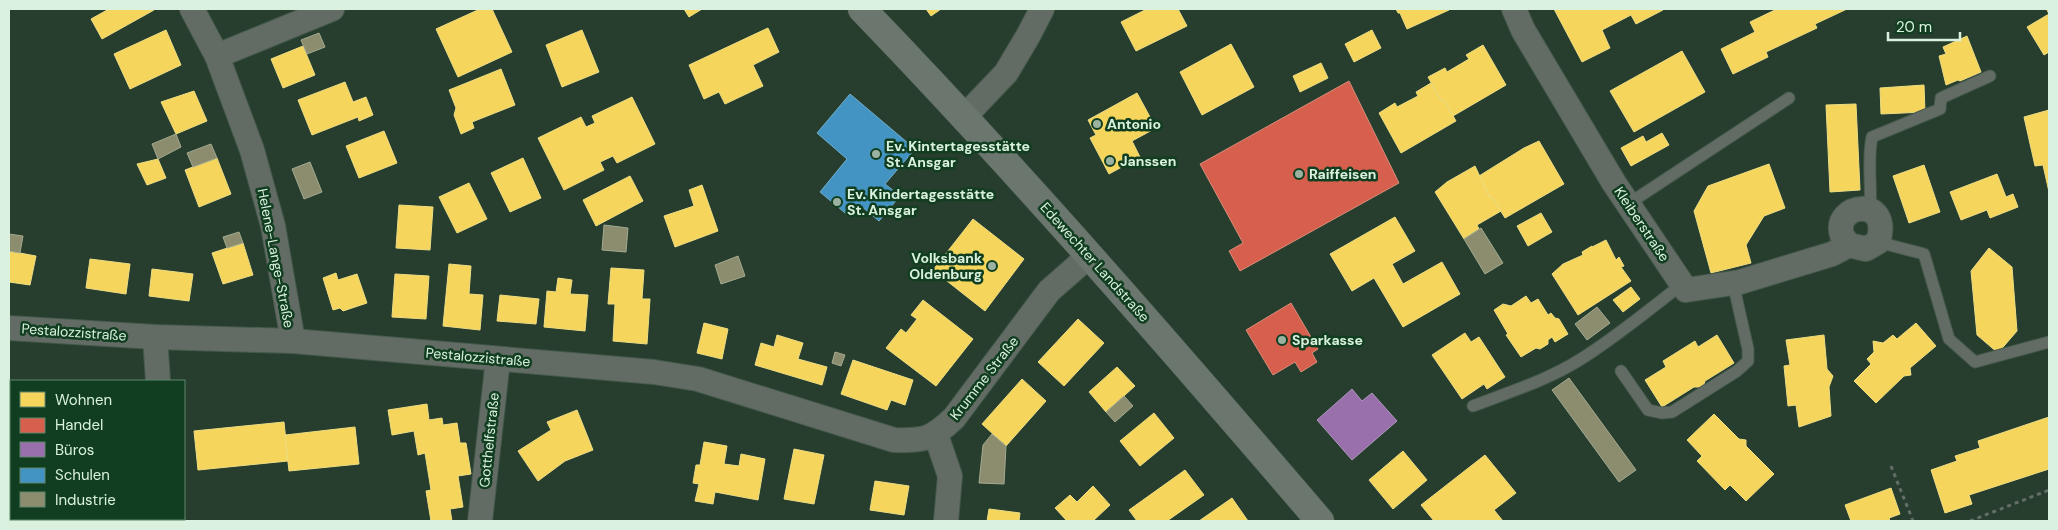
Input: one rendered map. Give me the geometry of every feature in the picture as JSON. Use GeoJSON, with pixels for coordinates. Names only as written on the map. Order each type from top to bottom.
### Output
{"type":"FeatureCollection","features":[{"type":"Feature","properties":{"kind":"main road","name":"Edewechter Landstraße"},"geometry":{"type":"LineString","coordinates":[[862,9],[964,116],[1090,255],[1320,521]]}},
{"type":"Feature","properties":{"kind":"street","name":"Helene-Lange-Straße"},"geometry":{"type":"LineString","coordinates":[[192,9],[218,56],[252,150],[268,207],[293,341]]}},
{"type":"Feature","properties":{"kind":"street"},"geometry":{"type":"LineString","coordinates":[[218,56],[332,9]]}},
{"type":"Feature","properties":{"kind":"street"},"geometry":{"type":"LineString","coordinates":[[964,116],[1006,73],[1042,9]]}},
{"type":"Feature","properties":{"kind":"street","name":"Kleiberstraße"},"geometry":{"type":"LineString","coordinates":[[1514,9],[1523,30],[1614,183],[1682,284]]}},
{"type":"Feature","properties":{"kind":"street"},"geometry":{"type":"LineString","coordinates":[[1682,284],[1686,290],[1733,283],[1832,254],[1849,245],[1866,249],[1878,242],[1882,230],[1879,217],[1870,210],[1859,208],[1849,212],[1842,222],[1842,235],[1849,245]]}},
{"type":"Feature","properties":{"kind":"street","name":"Krumme Straße"},"geometry":{"type":"LineString","coordinates":[[936,435],[954,418],[1050,291],[1090,255]]}},
{"type":"Feature","properties":{"kind":"street","name":"Pestalozzistraße"},"geometry":{"type":"LineString","coordinates":[[9,328],[154,337],[293,341],[654,372],[698,379],[894,440],[916,441],[936,435]]}},
{"type":"Feature","properties":{"kind":"street"},"geometry":{"type":"LineString","coordinates":[[154,337],[158,380]]}},
{"type":"Feature","properties":{"kind":"street","name":"Gotthelfstraße"},"geometry":{"type":"LineString","coordinates":[[480,521],[498,359]]}},
{"type":"Feature","properties":{"kind":"street"},"geometry":{"type":"LineString","coordinates":[[936,435],[950,476],[946,521]]}},
{"type":"Feature","properties":{"kind":"lane"},"geometry":{"type":"LineString","coordinates":[[1870,210],[1869,154],[1872,137],[1940,109],[1941,98],[1990,76]]}},
{"type":"Feature","properties":{"kind":"lane"},"geometry":{"type":"LineString","coordinates":[[1628,204],[1789,98]]}},
{"type":"Feature","properties":{"kind":"lane"},"geometry":{"type":"LineString","coordinates":[[1878,242],[1924,254],[1949,338],[1975,362],[2049,342]]}},
{"type":"Feature","properties":{"kind":"lane"},"geometry":{"type":"LineString","coordinates":[[1621,370],[1648,410],[1662,413],[1672,412],[1737,371],[1748,361],[1748,349],[1733,283]]}},
{"type":"Feature","properties":{"kind":"lane"},"geometry":{"type":"LineString","coordinates":[[1473,406],[1548,377],[1580,360],[1682,284]]}},
{"type":"Feature","properties":{"kind":"path"},"geometry":{"type":"LineString","coordinates":[[1891,466],[1913,521]]}},
{"type":"Feature","properties":{"kind":"path"},"geometry":{"type":"LineString","coordinates":[[1970,521],[2049,490]]}},
{"type":"Feature","properties":{"kind":"building: Wohnen"},"geometry":{"type":"Polygon","coordinates":[[[109,9],[154,10],[102,39],[91,19],[109,9]]]}},
{"type":"Feature","properties":{"kind":"building: Wohnen"},"geometry":{"type":"Polygon","coordinates":[[[480,9],[492,9],[512,52],[458,77],[436,29],[480,9]]]}},
{"type":"Feature","properties":{"kind":"building: Wohnen"},"geometry":{"type":"Polygon","coordinates":[[[684,9],[702,9],[689,17],[684,9]]]}},
{"type":"Feature","properties":{"kind":"building: Wohnen"},"geometry":{"type":"Polygon","coordinates":[[[926,9],[941,9],[931,16],[926,9]]]}},
{"type":"Feature","properties":{"kind":"building: Wohnen"},"geometry":{"type":"Polygon","coordinates":[[[1147,9],[1178,9],[1187,26],[1136,51],[1121,22],[1147,9]]]}},
{"type":"Feature","properties":{"kind":"building: Wohnen"},"geometry":{"type":"Polygon","coordinates":[[[1396,9],[1449,10],[1407,29],[1400,13],[1396,9]]]}},
{"type":"Feature","properties":{"kind":"building: Wohnen"},"geometry":{"type":"Polygon","coordinates":[[[1554,9],[1663,10],[1636,24],[1631,15],[1602,30],[1610,48],[1582,62],[1554,9]]]}},
{"type":"Feature","properties":{"kind":"building: Wohnen"},"geometry":{"type":"Polygon","coordinates":[[[1777,9],[1847,9],[1815,24],[1817,28],[1766,52],[1768,57],[1733,74],[1721,49],[1755,32],[1750,22],[1777,9]]]}},
{"type":"Feature","properties":{"kind":"building: Wohnen"},"geometry":{"type":"Polygon","coordinates":[[[2049,14],[2049,52],[2044,55],[2027,27],[2049,14]]]}},
{"type":"Feature","properties":{"kind":"building: Wohnen"},"geometry":{"type":"Polygon","coordinates":[[[768,28],[779,52],[753,65],[763,86],[725,104],[719,92],[704,99],[689,65],[768,28]]]}},
{"type":"Feature","properties":{"kind":"building: Wohnen"},"geometry":{"type":"Polygon","coordinates":[[[166,30],[181,65],[130,89],[114,54],[166,30]]]}},
{"type":"Feature","properties":{"kind":"building: Wohnen"},"geometry":{"type":"Polygon","coordinates":[[[582,30],[599,72],[562,87],[546,45],[582,30]]]}},
{"type":"Feature","properties":{"kind":"building: Wohnen"},"geometry":{"type":"Polygon","coordinates":[[[1372,30],[1381,48],[1354,62],[1345,44],[1372,30]]]}},
{"type":"Feature","properties":{"kind":"building: Wohnen"},"geometry":{"type":"Polygon","coordinates":[[[1967,36],[1981,72],[1946,85],[1939,56],[1946,54],[1943,47],[1967,36]]]}},
{"type":"Feature","properties":{"kind":"building: Wohnen"},"geometry":{"type":"Polygon","coordinates":[[[1231,44],[1254,87],[1202,115],[1180,72],[1231,44]]]}},
{"type":"Feature","properties":{"kind":"building: Wohnen"},"geometry":{"type":"Polygon","coordinates":[[[1483,45],[1506,85],[1453,116],[1444,100],[1442,102],[1428,77],[1445,68],[1447,72],[1469,59],[1466,55],[1483,45]]]}},
{"type":"Feature","properties":{"kind":"building: Wohnen"},"geometry":{"type":"Polygon","coordinates":[[[303,46],[315,75],[283,88],[271,59],[303,46]]]}},
{"type":"Feature","properties":{"kind":"building: Wohnen"},"geometry":{"type":"Polygon","coordinates":[[[1682,51],[1705,92],[1634,132],[1610,91],[1682,51]]]}},
{"type":"Feature","properties":{"kind":"building: Wohnen"},"geometry":{"type":"Polygon","coordinates":[[[1321,63],[1328,78],[1300,92],[1293,76],[1321,63]]]}},
{"type":"Feature","properties":{"kind":"building: Wohnen"},"geometry":{"type":"Polygon","coordinates":[[[501,69],[515,105],[472,122],[474,128],[461,134],[454,115],[456,108],[449,90],[501,69]]]}},
{"type":"Feature","properties":{"kind":"building: Wohnen"},"geometry":{"type":"Polygon","coordinates":[[[345,82],[353,102],[366,97],[373,115],[359,121],[358,117],[312,135],[298,100],[345,82]]]}},
{"type":"Feature","properties":{"kind":"building: Wohnen"},"geometry":{"type":"Polygon","coordinates":[[[1431,83],[1442,102],[1444,100],[1456,121],[1401,153],[1379,113],[1395,103],[1397,107],[1418,96],[1416,92],[1431,83]]]}},
{"type":"Feature","properties":{"kind":"building: Wohnen"},"geometry":{"type":"Polygon","coordinates":[[[1924,85],[1925,112],[1881,114],[1880,88],[1924,85]]]}},
{"type":"Feature","properties":{"kind":"building: Wohnen"},"geometry":{"type":"Polygon","coordinates":[[[194,91],[207,121],[176,134],[161,102],[194,91]]]}},
{"type":"Feature","properties":{"kind":"building: Wohnen"},"geometry":{"type":"Polygon","coordinates":[[[1137,93],[1156,128],[1132,141],[1140,157],[1109,174],[1090,138],[1096,135],[1088,120],[1137,93]]]}},
{"type":"Feature","properties":{"kind":"building: Wohnen"},"geometry":{"type":"Polygon","coordinates":[[[632,97],[655,144],[617,163],[613,156],[600,162],[604,170],[564,190],[538,138],[581,117],[586,127],[595,123],[592,116],[632,97]]]}},
{"type":"Feature","properties":{"kind":"building: Wohnen"},"geometry":{"type":"Polygon","coordinates":[[[1856,104],[1860,190],[1830,192],[1826,105],[1856,104]]]}},
{"type":"Feature","properties":{"kind":"building: Wohnen"},"geometry":{"type":"Polygon","coordinates":[[[2049,110],[2049,192],[2043,165],[2035,166],[2024,117],[2049,110]]]}},
{"type":"Feature","properties":{"kind":"building: Wohnen"},"geometry":{"type":"Polygon","coordinates":[[[384,131],[397,163],[359,178],[346,146],[384,131]]]}},
{"type":"Feature","properties":{"kind":"building: Wohnen"},"geometry":{"type":"Polygon","coordinates":[[[1662,133],[1669,145],[1631,166],[1621,148],[1643,136],[1646,142],[1662,133]]]}},
{"type":"Feature","properties":{"kind":"building: Wohnen"},"geometry":{"type":"Polygon","coordinates":[[[1539,141],[1564,184],[1505,218],[1492,197],[1490,198],[1479,176],[1524,148],[1539,141]]]}},
{"type":"Feature","properties":{"kind":"building: Wohnen"},"geometry":{"type":"Polygon","coordinates":[[[217,158],[231,194],[199,207],[185,170],[217,158]]]}},
{"type":"Feature","properties":{"kind":"building: Wohnen"},"geometry":{"type":"Polygon","coordinates":[[[523,158],[541,198],[510,212],[491,173],[523,158]]]}},
{"type":"Feature","properties":{"kind":"building: Wohnen"},"geometry":{"type":"Polygon","coordinates":[[[158,159],[166,178],[147,185],[137,164],[158,159]]]}},
{"type":"Feature","properties":{"kind":"building: Wohnen"},"geometry":{"type":"Polygon","coordinates":[[[1769,164],[1785,208],[1764,216],[1746,245],[1751,263],[1711,273],[1694,211],[1708,186],[1769,164]]]}},
{"type":"Feature","properties":{"kind":"building: Wohnen"},"geometry":{"type":"Polygon","coordinates":[[[1924,165],[1940,212],[1909,223],[1893,176],[1924,165]]]}},
{"type":"Feature","properties":{"kind":"building: Wohnen"},"geometry":{"type":"Polygon","coordinates":[[[1475,166],[1490,198],[1492,197],[1501,211],[1477,225],[1479,229],[1464,239],[1435,192],[1447,182],[1475,166]]]}},
{"type":"Feature","properties":{"kind":"building: Wohnen"},"geometry":{"type":"Polygon","coordinates":[[[1997,174],[2006,197],[2013,194],[2018,207],[1990,218],[1987,210],[1961,220],[1950,192],[1997,174]]]}},
{"type":"Feature","properties":{"kind":"building: Wohnen"},"geometry":{"type":"Polygon","coordinates":[[[630,176],[643,201],[596,226],[583,200],[630,176]]]}},
{"type":"Feature","properties":{"kind":"building: Wohnen"},"geometry":{"type":"Polygon","coordinates":[[[469,183],[487,219],[457,233],[439,197],[469,183]]]}},
{"type":"Feature","properties":{"kind":"building: Wohnen"},"geometry":{"type":"Polygon","coordinates":[[[702,185],[718,231],[675,247],[664,216],[694,206],[689,190],[702,185]]]}},
{"type":"Feature","properties":{"kind":"building: Wohnen"},"geometry":{"type":"Polygon","coordinates":[[[399,205],[433,207],[430,250],[396,248],[399,205]]]}},
{"type":"Feature","properties":{"kind":"building: Wohnen"},"geometry":{"type":"Polygon","coordinates":[[[1541,213],[1552,232],[1528,246],[1517,226],[1541,213]]]}},
{"type":"Feature","properties":{"kind":"building: Wohnen"},"geometry":{"type":"Polygon","coordinates":[[[1395,217],[1415,251],[1392,264],[1403,284],[1442,262],[1460,294],[1403,327],[1374,278],[1352,291],[1330,254],[1395,217]]]}},
{"type":"Feature","properties":{"kind":"building: Wohnen"},"geometry":{"type":"Polygon","coordinates":[[[973,219],[1024,259],[985,311],[933,270],[973,219]]]}},
{"type":"Feature","properties":{"kind":"building: Wohnen"},"geometry":{"type":"Polygon","coordinates":[[[1606,240],[1616,260],[1619,257],[1624,266],[1621,267],[1631,281],[1578,315],[1552,274],[1563,264],[1583,255],[1582,252],[1606,240]]]}},
{"type":"Feature","properties":{"kind":"building: Wohnen"},"geometry":{"type":"Polygon","coordinates":[[[243,243],[253,275],[223,284],[212,253],[243,243]]]}},
{"type":"Feature","properties":{"kind":"building: Wohnen"},"geometry":{"type":"Polygon","coordinates":[[[1989,248],[2012,267],[2017,331],[1998,353],[1977,335],[1971,271],[1989,248]]]}},
{"type":"Feature","properties":{"kind":"building: Wohnen"},"geometry":{"type":"Polygon","coordinates":[[[9,251],[36,256],[30,285],[9,282],[9,251]]]}},
{"type":"Feature","properties":{"kind":"building: Wohnen"},"geometry":{"type":"Polygon","coordinates":[[[90,259],[130,264],[126,294],[86,288],[90,259]]]}},
{"type":"Feature","properties":{"kind":"building: Wohnen"},"geometry":{"type":"Polygon","coordinates":[[[449,264],[471,266],[469,294],[483,295],[480,330],[443,326],[449,264]]]}},
{"type":"Feature","properties":{"kind":"building: Wohnen"},"geometry":{"type":"Polygon","coordinates":[[[611,268],[644,270],[642,299],[650,299],[647,344],[613,341],[615,304],[608,304],[611,268]]]}},
{"type":"Feature","properties":{"kind":"building: Wohnen"},"geometry":{"type":"Polygon","coordinates":[[[152,269],[193,274],[189,301],[149,296],[152,269]]]}},
{"type":"Feature","properties":{"kind":"building: Wohnen"},"geometry":{"type":"Polygon","coordinates":[[[336,273],[338,280],[357,274],[367,303],[343,311],[340,308],[333,310],[323,278],[336,273]]]}},
{"type":"Feature","properties":{"kind":"building: Wohnen"},"geometry":{"type":"Polygon","coordinates":[[[395,274],[429,276],[426,319],[392,317],[395,274]]]}},
{"type":"Feature","properties":{"kind":"building: Wohnen"},"geometry":{"type":"Polygon","coordinates":[[[558,278],[572,280],[570,294],[588,295],[585,331],[544,327],[547,291],[556,292],[558,278]]]}},
{"type":"Feature","properties":{"kind":"building: Wohnen"},"geometry":{"type":"Polygon","coordinates":[[[1631,287],[1640,299],[1623,312],[1613,300],[1631,287]]]}},
{"type":"Feature","properties":{"kind":"building: Wohnen"},"geometry":{"type":"Polygon","coordinates":[[[500,295],[539,299],[536,324],[497,321],[500,295]]]}},
{"type":"Feature","properties":{"kind":"building: Wohnen"},"geometry":{"type":"Polygon","coordinates":[[[1526,296],[1531,303],[1538,299],[1548,315],[1551,313],[1555,318],[1559,319],[1568,334],[1555,342],[1552,337],[1548,340],[1548,344],[1540,349],[1536,348],[1521,357],[1506,335],[1508,334],[1494,310],[1503,304],[1511,306],[1526,296]]]}},
{"type":"Feature","properties":{"kind":"building: Wohnen"},"geometry":{"type":"Polygon","coordinates":[[[923,300],[973,339],[936,386],[886,348],[901,329],[906,333],[917,319],[911,315],[923,300]]]}},
{"type":"Feature","properties":{"kind":"building: Wohnen"},"geometry":{"type":"Polygon","coordinates":[[[1078,319],[1104,343],[1064,386],[1038,362],[1078,319]]]}},
{"type":"Feature","properties":{"kind":"building: Wohnen"},"geometry":{"type":"Polygon","coordinates":[[[704,323],[728,329],[722,359],[697,353],[704,323]]]}},
{"type":"Feature","properties":{"kind":"building: Wohnen"},"geometry":{"type":"Polygon","coordinates":[[[1916,323],[1936,346],[1910,368],[1911,375],[1904,376],[1876,403],[1854,381],[1871,364],[1867,359],[1874,352],[1873,341],[1883,343],[1893,335],[1897,339],[1916,323]]]}},
{"type":"Feature","properties":{"kind":"building: Wohnen"},"geometry":{"type":"Polygon","coordinates":[[[1465,333],[1471,342],[1479,337],[1505,377],[1487,389],[1484,384],[1462,399],[1432,355],[1465,333]]]}},
{"type":"Feature","properties":{"kind":"building: Wohnen"},"geometry":{"type":"Polygon","coordinates":[[[777,335],[803,343],[798,359],[827,367],[822,385],[755,365],[761,343],[774,347],[777,335]]]}},
{"type":"Feature","properties":{"kind":"building: Wohnen"},"geometry":{"type":"Polygon","coordinates":[[[1717,335],[1734,363],[1705,381],[1703,387],[1694,387],[1662,407],[1645,380],[1666,367],[1663,361],[1695,341],[1698,347],[1717,335]]]}},
{"type":"Feature","properties":{"kind":"building: Wohnen"},"geometry":{"type":"Polygon","coordinates":[[[1824,335],[1827,369],[1833,376],[1829,387],[1831,416],[1799,427],[1796,405],[1788,406],[1784,366],[1790,365],[1786,340],[1824,335]]]}},
{"type":"Feature","properties":{"kind":"building: Wohnen"},"geometry":{"type":"Polygon","coordinates":[[[853,360],[913,380],[905,405],[891,400],[887,410],[841,394],[853,360]]]}},
{"type":"Feature","properties":{"kind":"building: Wohnen"},"geometry":{"type":"Polygon","coordinates":[[[1117,367],[1135,386],[1106,412],[1089,392],[1117,367]]]}},
{"type":"Feature","properties":{"kind":"building: Wohnen"},"geometry":{"type":"Polygon","coordinates":[[[1022,379],[1046,401],[1006,446],[982,424],[1022,379]]]}},
{"type":"Feature","properties":{"kind":"building: Wohnen"},"geometry":{"type":"Polygon","coordinates":[[[9,384],[10,384],[10,418],[9,384]]]}},
{"type":"Feature","properties":{"kind":"building: Wohnen"},"geometry":{"type":"Polygon","coordinates":[[[427,404],[429,420],[442,418],[443,425],[457,423],[460,443],[466,443],[471,474],[458,476],[463,507],[450,509],[452,521],[431,521],[426,491],[431,490],[425,453],[418,455],[414,431],[392,435],[388,410],[427,404]]]}},
{"type":"Feature","properties":{"kind":"building: Wohnen"},"geometry":{"type":"Polygon","coordinates":[[[577,410],[593,450],[565,461],[538,481],[518,451],[551,430],[547,422],[577,410]]]}},
{"type":"Feature","properties":{"kind":"building: Wohnen"},"geometry":{"type":"Polygon","coordinates":[[[1154,413],[1174,438],[1140,466],[1120,441],[1154,413]]]}},
{"type":"Feature","properties":{"kind":"building: Wohnen"},"geometry":{"type":"Polygon","coordinates":[[[1714,414],[1739,439],[1746,440],[1746,446],[1774,474],[1746,501],[1730,485],[1725,490],[1697,461],[1702,456],[1687,440],[1714,414]]]}},
{"type":"Feature","properties":{"kind":"building: Wohnen"},"geometry":{"type":"Polygon","coordinates":[[[2049,417],[2049,469],[1969,495],[1972,504],[1945,513],[1931,470],[1957,461],[1955,456],[1980,448],[1978,441],[2049,417]]]}},
{"type":"Feature","properties":{"kind":"building: Wohnen"},"geometry":{"type":"Polygon","coordinates":[[[284,422],[288,461],[198,470],[194,431],[284,422]]]}},
{"type":"Feature","properties":{"kind":"building: Wohnen"},"geometry":{"type":"Polygon","coordinates":[[[355,427],[359,464],[289,471],[285,435],[355,427]]]}},
{"type":"Feature","properties":{"kind":"building: Wohnen"},"geometry":{"type":"Polygon","coordinates":[[[704,442],[727,446],[724,464],[739,466],[741,454],[765,459],[758,500],[715,492],[713,504],[695,501],[699,484],[693,483],[696,465],[700,465],[704,442]]]}},
{"type":"Feature","properties":{"kind":"building: Wohnen"},"geometry":{"type":"Polygon","coordinates":[[[794,449],[824,455],[814,504],[784,499],[794,449]]]}},
{"type":"Feature","properties":{"kind":"building: Wohnen"},"geometry":{"type":"Polygon","coordinates":[[[1403,451],[1427,480],[1393,509],[1369,480],[1403,451]]]}},
{"type":"Feature","properties":{"kind":"building: Wohnen"},"geometry":{"type":"Polygon","coordinates":[[[1485,455],[1516,493],[1494,510],[1503,521],[1434,521],[1421,505],[1485,455]]]}},
{"type":"Feature","properties":{"kind":"building: Wohnen"},"geometry":{"type":"Polygon","coordinates":[[[1185,470],[1204,495],[1167,521],[1137,521],[1129,510],[1185,470]]]}},
{"type":"Feature","properties":{"kind":"building: Wohnen"},"geometry":{"type":"Polygon","coordinates":[[[875,481],[909,486],[904,515],[870,510],[875,481]]]}},
{"type":"Feature","properties":{"kind":"building: Wohnen"},"geometry":{"type":"Polygon","coordinates":[[[1093,486],[1110,505],[1093,521],[1067,521],[1055,508],[1070,495],[1077,502],[1093,486]]]}},
{"type":"Feature","properties":{"kind":"building: Wohnen"},"geometry":{"type":"Polygon","coordinates":[[[1891,488],[1900,514],[1889,518],[1890,521],[1851,521],[1845,505],[1891,488]]]}},
{"type":"Feature","properties":{"kind":"building: Wohnen"},"geometry":{"type":"Polygon","coordinates":[[[1232,498],[1248,521],[1199,521],[1232,498]]]}},
{"type":"Feature","properties":{"kind":"building: Wohnen"},"geometry":{"type":"Polygon","coordinates":[[[989,509],[1020,513],[1019,521],[987,521],[989,509]]]}},
{"type":"Feature","properties":{"kind":"building: Wohnen"},"geometry":{"type":"Polygon","coordinates":[[[110,520],[139,521],[110,521],[110,520]]]}},
{"type":"Feature","properties":{"kind":"building: Handel","name":"Raiffeisen"},"geometry":{"type":"Polygon","coordinates":[[[1349,81],[1399,183],[1240,271],[1229,251],[1243,243],[1200,164],[1349,81]]]}},
{"type":"Feature","properties":{"kind":"building: Handel","name":"Sparkasse"},"geometry":{"type":"Polygon","coordinates":[[[1291,303],[1318,349],[1312,353],[1317,362],[1301,372],[1295,362],[1273,375],[1246,330],[1291,303]]]}},
{"type":"Feature","properties":{"kind":"building: Büros"},"geometry":{"type":"Polygon","coordinates":[[[1352,389],[1362,401],[1372,393],[1397,421],[1352,460],[1317,420],[1352,389]]]}},
{"type":"Feature","properties":{"kind":"building: Schulen","name":"Ev. Kintertagesstätte St. Ansgar"},"geometry":{"type":"Polygon","coordinates":[[[850,94],[915,149],[885,184],[900,196],[879,221],[860,205],[850,217],[820,192],[847,159],[817,133],[850,94]]]}},
{"type":"Feature","properties":{"kind":"building: Industrie"},"geometry":{"type":"Polygon","coordinates":[[[319,33],[325,47],[307,54],[301,40],[319,33]]]}},
{"type":"Feature","properties":{"kind":"building: Industrie"},"geometry":{"type":"Polygon","coordinates":[[[176,134],[181,147],[158,159],[152,144],[176,134]]]}},
{"type":"Feature","properties":{"kind":"building: Industrie"},"geometry":{"type":"Polygon","coordinates":[[[211,144],[217,158],[193,167],[187,153],[211,144]]]}},
{"type":"Feature","properties":{"kind":"building: Industrie"},"geometry":{"type":"Polygon","coordinates":[[[310,162],[322,192],[304,199],[292,169],[310,162]]]}},
{"type":"Feature","properties":{"kind":"building: Industrie"},"geometry":{"type":"Polygon","coordinates":[[[604,225],[628,228],[626,252],[602,250],[604,225]]]}},
{"type":"Feature","properties":{"kind":"building: Industrie"},"geometry":{"type":"Polygon","coordinates":[[[1481,228],[1503,263],[1485,274],[1464,239],[1481,228]]]}},
{"type":"Feature","properties":{"kind":"building: Industrie"},"geometry":{"type":"Polygon","coordinates":[[[239,232],[243,243],[227,248],[223,237],[239,232]]]}},
{"type":"Feature","properties":{"kind":"building: Industrie"},"geometry":{"type":"Polygon","coordinates":[[[9,234],[23,236],[20,253],[9,251],[9,234]]]}},
{"type":"Feature","properties":{"kind":"building: Industrie"},"geometry":{"type":"Polygon","coordinates":[[[738,256],[745,276],[721,284],[715,265],[738,256]]]}},
{"type":"Feature","properties":{"kind":"building: Industrie"},"geometry":{"type":"Polygon","coordinates":[[[1597,307],[1610,323],[1587,340],[1575,324],[1597,307]]]}},
{"type":"Feature","properties":{"kind":"building: Industrie"},"geometry":{"type":"Polygon","coordinates":[[[835,352],[845,355],[841,366],[832,363],[835,352]]]}},
{"type":"Feature","properties":{"kind":"building: Industrie"},"geometry":{"type":"Polygon","coordinates":[[[1569,378],[1636,470],[1619,482],[1552,390],[1569,378]]]}},
{"type":"Feature","properties":{"kind":"building: Industrie"},"geometry":{"type":"Polygon","coordinates":[[[1124,396],[1133,406],[1115,422],[1106,412],[1124,396]]]}},
{"type":"Feature","properties":{"kind":"building: Industrie"},"geometry":{"type":"Polygon","coordinates":[[[992,434],[1006,446],[1004,484],[979,483],[983,445],[992,434]]]}},
{"type":"Feature","properties":{"kind":"place","name":"Antonio"},"geometry":{"type":"Point","coordinates":[1097,124]}},
{"type":"Feature","properties":{"kind":"place","name":"Ev. Kintertagesstätte St. Ansgar"},"geometry":{"type":"Point","coordinates":[876,154]}},
{"type":"Feature","properties":{"kind":"place","name":"Janssen"},"geometry":{"type":"Point","coordinates":[1110,161]}},
{"type":"Feature","properties":{"kind":"place","name":"Raiffeisen"},"geometry":{"type":"Point","coordinates":[1299,174]}},
{"type":"Feature","properties":{"kind":"place","name":"Ev. Kindertagesstätte St. Ansgar"},"geometry":{"type":"Point","coordinates":[837,202]}},
{"type":"Feature","properties":{"kind":"place","name":"Volksbank Oldenburg"},"geometry":{"type":"Point","coordinates":[992,266]}},
{"type":"Feature","properties":{"kind":"place","name":"Sparkasse"},"geometry":{"type":"Point","coordinates":[1282,340]}}]}
